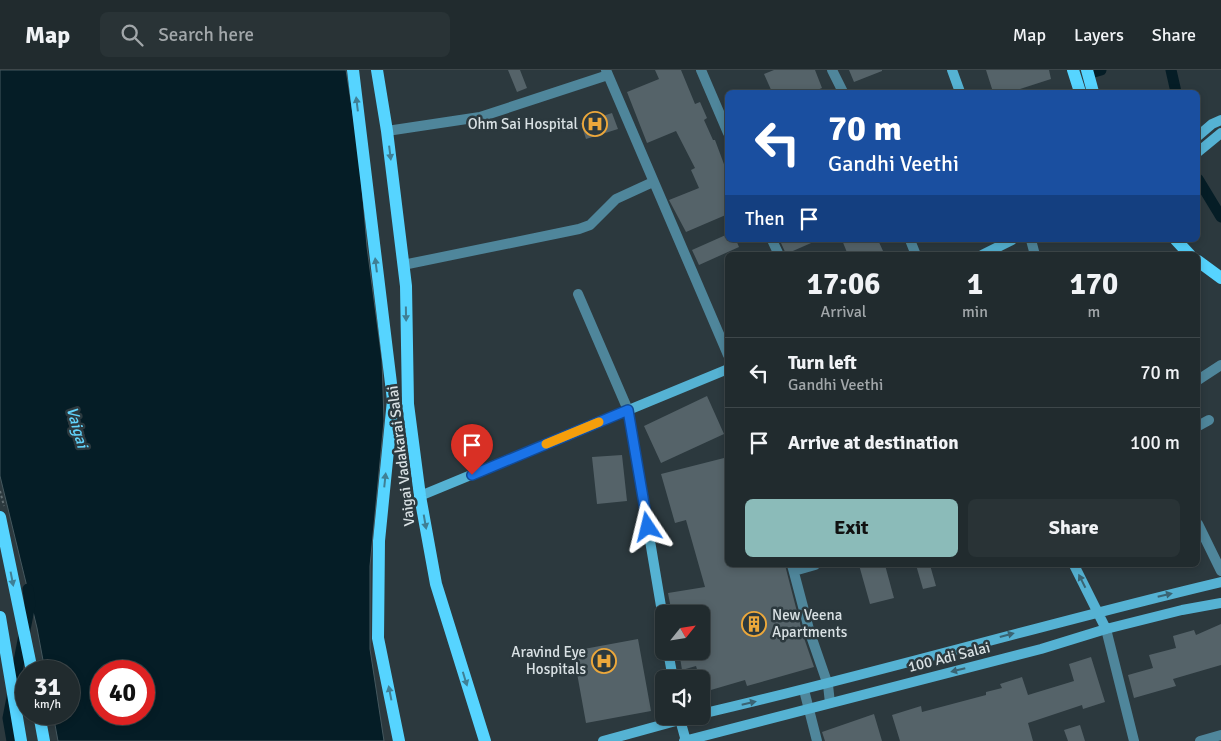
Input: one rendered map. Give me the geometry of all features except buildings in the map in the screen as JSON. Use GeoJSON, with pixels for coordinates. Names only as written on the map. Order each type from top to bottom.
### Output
{"type":"FeatureCollection","features":[{"type":"Feature","properties":{"kind":"main road","name":"Vaigai Vadakarai Salai"},"geometry":{"type":"LineString","coordinates":[[353,70],[393,400],[379,541],[378,638],[399,741]]}},
{"type":"Feature","properties":{"kind":"main road","name":"Vaigai Vadakarai Salai"},"geometry":{"type":"LineString","coordinates":[[377,70],[387,131],[404,265],[408,404],[420,496],[436,584],[485,741]]}},
{"type":"Feature","properties":{"kind":"main road"},"geometry":{"type":"LineString","coordinates":[[952,70],[959,90]]}},
{"type":"Feature","properties":{"kind":"main road"},"geometry":{"type":"LineString","coordinates":[[1073,70],[1079,90]]}},
{"type":"Feature","properties":{"kind":"main road"},"geometry":{"type":"LineString","coordinates":[[1087,70],[1092,90]]}},
{"type":"Feature","properties":{"kind":"main road"},"geometry":{"type":"LineString","coordinates":[[1200,134],[1212,124],[1221,120]]}},
{"type":"Feature","properties":{"kind":"main road"},"geometry":{"type":"LineString","coordinates":[[1200,150],[1221,133]]}},
{"type":"Feature","properties":{"kind":"main road"},"geometry":{"type":"LineString","coordinates":[[988,252],[1008,242]]}},
{"type":"Feature","properties":{"kind":"main road"},"geometry":{"type":"LineString","coordinates":[[1178,242],[1187,252]]}},
{"type":"Feature","properties":{"kind":"main road"},"geometry":{"type":"LineString","coordinates":[[1200,262],[1221,278]]}},
{"type":"Feature","properties":{"kind":"main road"},"geometry":{"type":"LineString","coordinates":[[420,496],[725,370]]}},
{"type":"Feature","properties":{"kind":"main road"},"geometry":{"type":"LineString","coordinates":[[628,410],[661,605]]}},
{"type":"Feature","properties":{"kind":"main road"},"geometry":{"type":"LineString","coordinates":[[0,517],[17,606],[30,660]]}},
{"type":"Feature","properties":{"kind":"main road"},"geometry":{"type":"LineString","coordinates":[[1075,567],[1106,629]]}},
{"type":"Feature","properties":{"kind":"main road","name":"100 Adi Salai"},"geometry":{"type":"LineString","coordinates":[[710,712],[828,685],[1097,611],[1221,582]]}},
{"type":"Feature","properties":{"kind":"main road","name":"100 Adi Salai"},"geometry":{"type":"LineString","coordinates":[[685,741],[1041,649],[1106,629],[1221,602]]}},
{"type":"Feature","properties":{"kind":"main road"},"geometry":{"type":"LineString","coordinates":[[0,617],[3,648],[22,741]]}},
{"type":"Feature","properties":{"kind":"main road"},"geometry":{"type":"LineString","coordinates":[[41,725],[44,741]]}},
{"type":"Feature","properties":{"kind":"main road"},"geometry":{"type":"LineString","coordinates":[[603,741],[656,725]]}},
{"type":"Feature","properties":{"kind":"main road"},"geometry":{"type":"LineString","coordinates":[[681,725],[685,741]]}},
{"type":"Feature","properties":{"kind":"street"},"geometry":{"type":"LineString","coordinates":[[701,70],[725,126]]}},
{"type":"Feature","properties":{"kind":"street"},"geometry":{"type":"LineString","coordinates":[[832,70],[842,90]]}},
{"type":"Feature","properties":{"kind":"street"},"geometry":{"type":"LineString","coordinates":[[387,131],[480,117],[607,72],[725,348]]}},
{"type":"Feature","properties":{"kind":"street"},"geometry":{"type":"LineString","coordinates":[[404,265],[579,229],[590,225],[616,199],[653,182]]}},
{"type":"Feature","properties":{"kind":"street"},"geometry":{"type":"LineString","coordinates":[[578,294],[628,410]]}},
{"type":"Feature","properties":{"kind":"street"},"geometry":{"type":"LineString","coordinates":[[1200,379],[1221,365]]}},
{"type":"Feature","properties":{"kind":"street"},"geometry":{"type":"LineString","coordinates":[[1200,425],[1209,420]]}},
{"type":"Feature","properties":{"kind":"street"},"geometry":{"type":"LineString","coordinates":[[1200,528],[1221,571]]}},
{"type":"Feature","properties":{"kind":"street"},"geometry":{"type":"LineString","coordinates":[[793,568],[810,633],[828,685],[830,703]]}},
{"type":"Feature","properties":{"kind":"street"},"geometry":{"type":"LineString","coordinates":[[1106,629],[1134,741]]}},
{"type":"Feature","properties":{"kind":"street"},"geometry":{"type":"LineString","coordinates":[[804,690],[807,709],[817,741]]}},
{"type":"Feature","properties":{"kind":"street"},"geometry":{"type":"LineString","coordinates":[[1200,741],[1221,736]]}},
{"type":"Feature","properties":{"kind":"water","name":"Vaigai"},"geometry":{"type":"Polygon","coordinates":[[[0,70],[346,70],[359,151],[367,247],[382,360],[384,421],[370,566],[370,649],[384,741],[58,741],[55,725],[80,725],[80,660],[43,660],[0,476],[0,70]]]}},
{"type":"Feature","properties":{"kind":"waterway"},"geometry":{"type":"LineString","coordinates":[[1093,70],[1094,72],[1101,70]]}},
{"type":"Feature","properties":{"kind":"waterway"},"geometry":{"type":"LineString","coordinates":[[1171,70],[1176,90]]}},
{"type":"Feature","properties":{"kind":"waterway"},"geometry":{"type":"LineString","coordinates":[[1200,182],[1221,217]]}},
{"type":"Feature","properties":{"kind":"waterway"},"geometry":{"type":"LineString","coordinates":[[12,741],[8,718],[30,604],[28,589]]}},
{"type":"Feature","properties":{"kind":"slow traffic"},"geometry":{"type":"LineString","coordinates":[[546,444],[599,422]]}},
{"type":"Feature","properties":{"kind":"place","name":"Ohm Sai Hospital"},"geometry":{"type":"Point","coordinates":[595,124]}},
{"type":"Feature","properties":{"kind":"place","name":"New Veena Apartments"},"geometry":{"type":"Point","coordinates":[754,624]}},
{"type":"Feature","properties":{"kind":"place","name":"Aravind Eye Hospitals"},"geometry":{"type":"Point","coordinates":[604,661]}},
{"type":"Feature","properties":{"kind":"route"},"geometry":{"type":"LineString","coordinates":[[472,475],[628,410],[648,527]]}}]}
